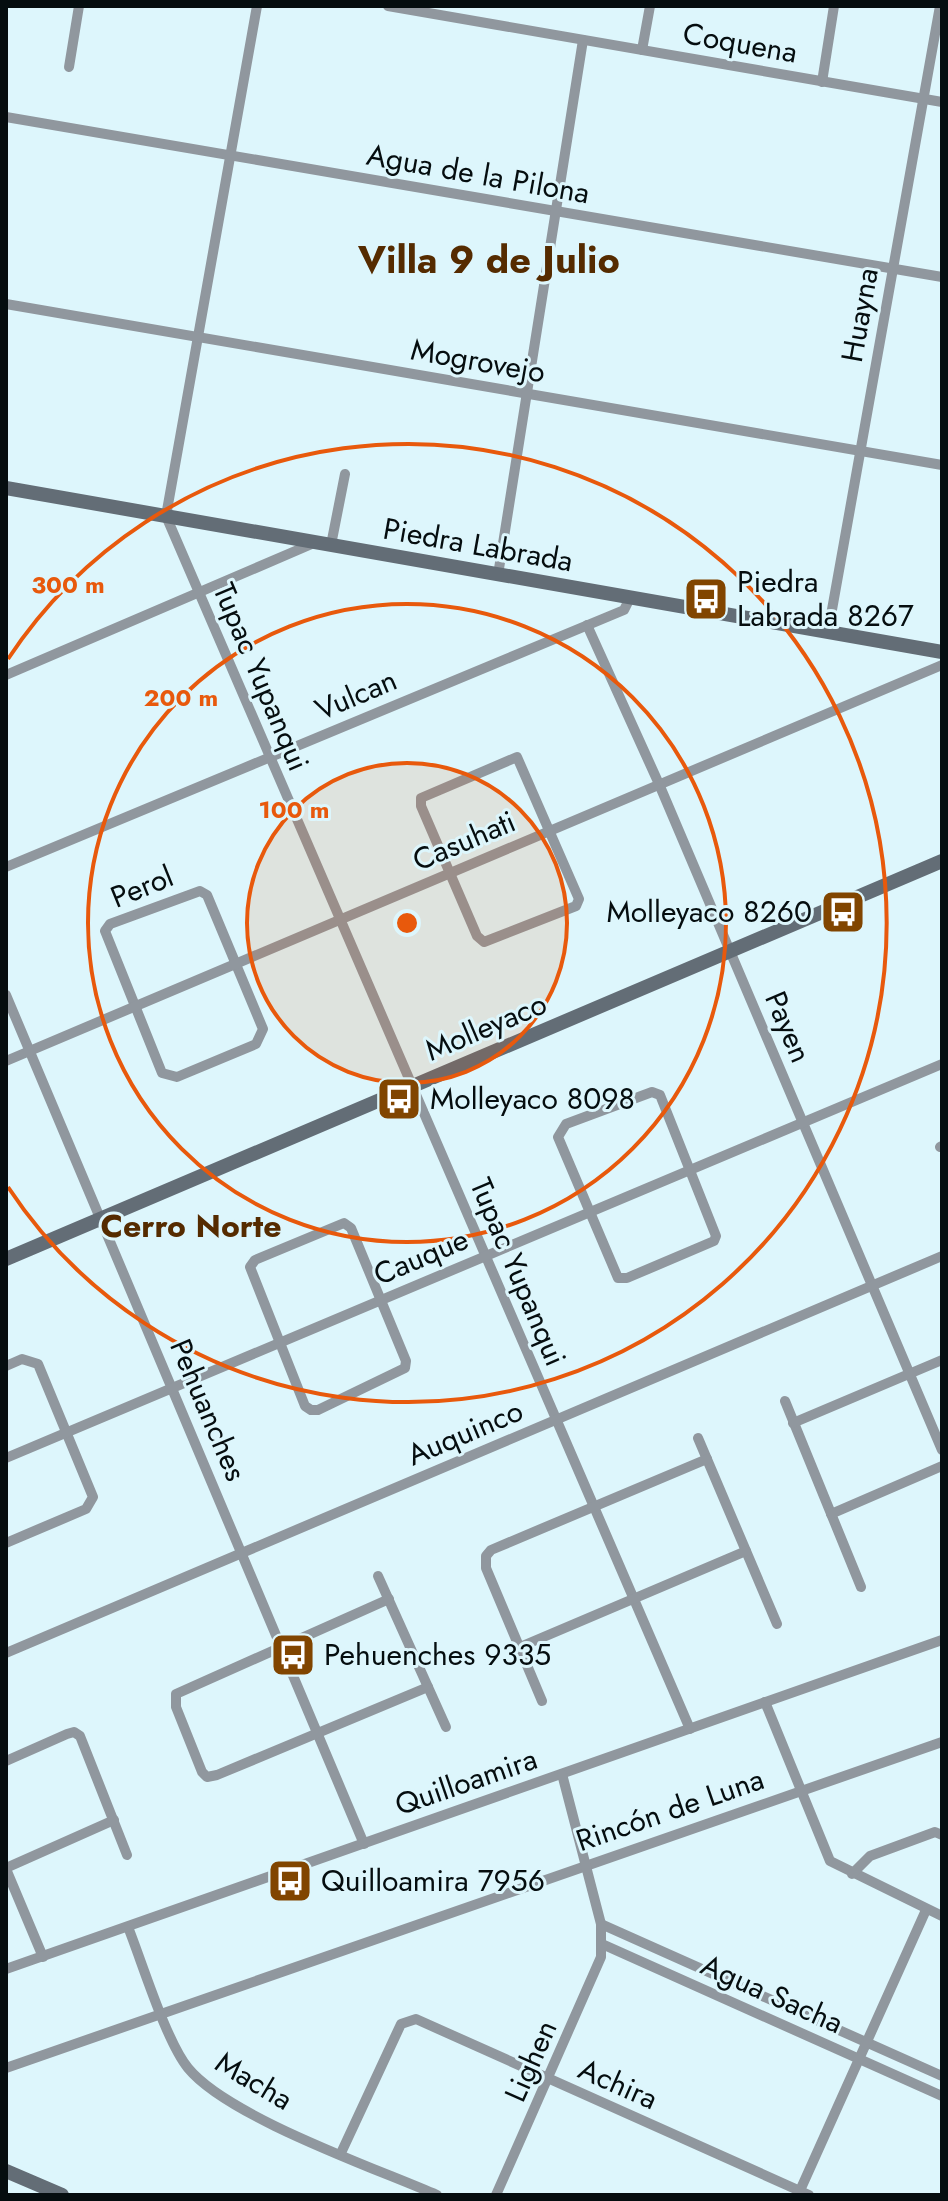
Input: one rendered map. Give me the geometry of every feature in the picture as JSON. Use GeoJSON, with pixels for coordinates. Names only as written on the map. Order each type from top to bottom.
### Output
{"type":"FeatureCollection","features":[{"type":"Feature","properties":{"kind":"main road","name":"Piedra Labrada"},"geometry":{"type":"LineString","coordinates":[[6,488],[942,652]]}},
{"type":"Feature","properties":{"kind":"main road","name":"Molleyaco"},"geometry":{"type":"LineString","coordinates":[[6,1259],[942,861]]}},
{"type":"Feature","properties":{"kind":"main road"},"geometry":{"type":"LineString","coordinates":[[6,2171],[62,2195]]}},
{"type":"Feature","properties":{"kind":"street"},"geometry":{"type":"LineString","coordinates":[[69,67],[79,6]]}},
{"type":"Feature","properties":{"kind":"street"},"geometry":{"type":"LineString","coordinates":[[166,516],[257,6]]}},
{"type":"Feature","properties":{"kind":"street","name":"Coquena"},"geometry":{"type":"LineString","coordinates":[[388,6],[942,102]]}},
{"type":"Feature","properties":{"kind":"street"},"geometry":{"type":"LineString","coordinates":[[472,20],[475,6]]}},
{"type":"Feature","properties":{"kind":"street"},"geometry":{"type":"LineString","coordinates":[[642,50],[650,6]]}},
{"type":"Feature","properties":{"kind":"street"},"geometry":{"type":"LineString","coordinates":[[822,82],[834,6]]}},
{"type":"Feature","properties":{"kind":"street","name":"Huayna"},"geometry":{"type":"LineString","coordinates":[[828,632],[940,6]]}},
{"type":"Feature","properties":{"kind":"street"},"geometry":{"type":"LineString","coordinates":[[498,575],[583,40]]}},
{"type":"Feature","properties":{"kind":"street","name":"Agua de la Pilona"},"geometry":{"type":"LineString","coordinates":[[6,117],[942,277]]}},
{"type":"Feature","properties":{"kind":"street","name":"Mogrovejo"},"geometry":{"type":"LineString","coordinates":[[6,304],[942,465]]}},
{"type":"Feature","properties":{"kind":"street"},"geometry":{"type":"LineString","coordinates":[[331,545],[345,474]]}},
{"type":"Feature","properties":{"kind":"street","name":"Tupac Yupanqui"},"geometry":{"type":"LineString","coordinates":[[166,516],[690,1729]]}},
{"type":"Feature","properties":{"kind":"street"},"geometry":{"type":"LineString","coordinates":[[6,675],[316,543]]}},
{"type":"Feature","properties":{"kind":"street","name":"Vulcan"},"geometry":{"type":"LineString","coordinates":[[6,867],[624,610],[630,598]]}},
{"type":"Feature","properties":{"kind":"street","name":"Payen"},"geometry":{"type":"LineString","coordinates":[[587,625],[659,784],[942,1450]]}},
{"type":"Feature","properties":{"kind":"street","name":"Casuhati"},"geometry":{"type":"LineString","coordinates":[[6,1061],[942,665]]}},
{"type":"Feature","properties":{"kind":"street"},"geometry":{"type":"LineString","coordinates":[[517,757],[579,893],[576,906],[484,942],[477,936],[450,873],[421,806],[425,794],[517,757]]}},
{"type":"Feature","properties":{"kind":"street","name":"Perol"},"geometry":{"type":"LineString","coordinates":[[134,1006],[105,938],[110,924],[200,891],[207,895],[235,962]]}},
{"type":"Feature","properties":{"kind":"street"},"geometry":{"type":"LineString","coordinates":[[134,1006],[162,1073],[168,1076],[177,1077],[256,1044],[263,1029],[235,962]]}},
{"type":"Feature","properties":{"kind":"street","name":"Pehuanches"},"geometry":{"type":"LineString","coordinates":[[6,995],[364,1844]]}},
{"type":"Feature","properties":{"kind":"street","name":"Cauque"},"geometry":{"type":"LineString","coordinates":[[6,1458],[942,1064]]}},
{"type":"Feature","properties":{"kind":"street"},"geometry":{"type":"LineString","coordinates":[[652,1092],[660,1095],[690,1169],[716,1236],[714,1241],[627,1278],[618,1278],[558,1137],[566,1124],[652,1092]]}},
{"type":"Feature","properties":{"kind":"street"},"geometry":{"type":"LineString","coordinates":[[344,1223],[351,1228],[381,1300],[406,1361],[405,1368],[318,1410],[305,1406],[250,1267],[255,1260],[344,1223]]}},
{"type":"Feature","properties":{"kind":"street","name":"Auquinco"},"geometry":{"type":"LineString","coordinates":[[6,1653],[942,1256]]}},
{"type":"Feature","properties":{"kind":"street"},"geometry":{"type":"LineString","coordinates":[[6,1366],[22,1359],[38,1364],[93,1497],[92,1503],[6,1543]]}},
{"type":"Feature","properties":{"kind":"street"},"geometry":{"type":"LineString","coordinates":[[793,1423],[942,1360]]}},
{"type":"Feature","properties":{"kind":"street"},"geometry":{"type":"LineString","coordinates":[[785,1401],[861,1587]]}},
{"type":"Feature","properties":{"kind":"street"},"geometry":{"type":"LineString","coordinates":[[698,1438],[777,1624]]}},
{"type":"Feature","properties":{"kind":"street"},"geometry":{"type":"LineString","coordinates":[[542,1701],[486,1568],[486,1556],[491,1550],[707,1459]]}},
{"type":"Feature","properties":{"kind":"street"},"geometry":{"type":"LineString","coordinates":[[831,1514],[942,1466]]}},
{"type":"Feature","properties":{"kind":"street"},"geometry":{"type":"LineString","coordinates":[[520,1647],[746,1551]]}},
{"type":"Feature","properties":{"kind":"street"},"geometry":{"type":"LineString","coordinates":[[378,1576],[446,1727]]}},
{"type":"Feature","properties":{"kind":"street"},"geometry":{"type":"LineString","coordinates":[[389,1599],[176,1694],[176,1707],[207,1777],[428,1687]]}},
{"type":"Feature","properties":{"kind":"street","name":"Quilloamira"},"geometry":{"type":"LineString","coordinates":[[6,1969],[942,1640]]}},
{"type":"Feature","properties":{"kind":"street"},"geometry":{"type":"LineString","coordinates":[[765,1702],[824,1853],[852,1874],[942,1916]]}},
{"type":"Feature","properties":{"kind":"street"},"geometry":{"type":"LineString","coordinates":[[6,1761],[74,1732],[80,1736],[127,1855]]}},
{"type":"Feature","properties":{"kind":"street","name":"Rincón de Luna"},"geometry":{"type":"LineString","coordinates":[[6,2068],[162,2011],[942,1742]]}},
{"type":"Feature","properties":{"kind":"street"},"geometry":{"type":"LineString","coordinates":[[562,1774],[601,1924],[602,1944]]}},
{"type":"Feature","properties":{"kind":"street"},"geometry":{"type":"LineString","coordinates":[[43,1957],[6,1868],[114,1820]]}},
{"type":"Feature","properties":{"kind":"street"},"geometry":{"type":"LineString","coordinates":[[852,1874],[870,1856],[940,1832]]}},
{"type":"Feature","properties":{"kind":"street"},"geometry":{"type":"LineString","coordinates":[[803,2194],[926,1910]]}},
{"type":"Feature","properties":{"kind":"street","name":"Agua Sacha"},"geometry":{"type":"LineString","coordinates":[[601,1924],[942,2076]]}},
{"type":"Feature","properties":{"kind":"street","name":"Macha"},"geometry":{"type":"LineString","coordinates":[[128,1927],[182,2058],[202,2082],[249,2112],[437,2195]]}},
{"type":"Feature","properties":{"kind":"street","name":"Agua Sacha"},"geometry":{"type":"LineString","coordinates":[[602,1944],[942,2096]]}},
{"type":"Feature","properties":{"kind":"street","name":"Lighen"},"geometry":{"type":"LineString","coordinates":[[496,2195],[599,1969],[602,1944]]}},
{"type":"Feature","properties":{"kind":"street","name":"Achira"},"geometry":{"type":"LineString","coordinates":[[341,2153],[401,2024],[416,2019],[803,2194]]}},
{"type":"Feature","properties":{"kind":"place","name":"Piedra Labrada 8267"},"geometry":{"type":"Point","coordinates":[706,599]}},
{"type":"Feature","properties":{"kind":"place","name":"Molleyaco 8260"},"geometry":{"type":"Point","coordinates":[843,912]}},
{"type":"Feature","properties":{"kind":"place","name":"Molleyaco 8098"},"geometry":{"type":"Point","coordinates":[399,1099]}},
{"type":"Feature","properties":{"kind":"place","name":"Pehuenches 9335"},"geometry":{"type":"Point","coordinates":[293,1655]}},
{"type":"Feature","properties":{"kind":"place","name":"Quilloamira 7956"},"geometry":{"type":"Point","coordinates":[290,1881]}},
{"type":"Feature","properties":{"kind":"district","name":"Villa 9 de Julio"},"geometry":{"type":"Point","coordinates":[489,260]}},
{"type":"Feature","properties":{"kind":"district","name":"Cerro Norte"},"geometry":{"type":"Point","coordinates":[191,1226]}}]}
